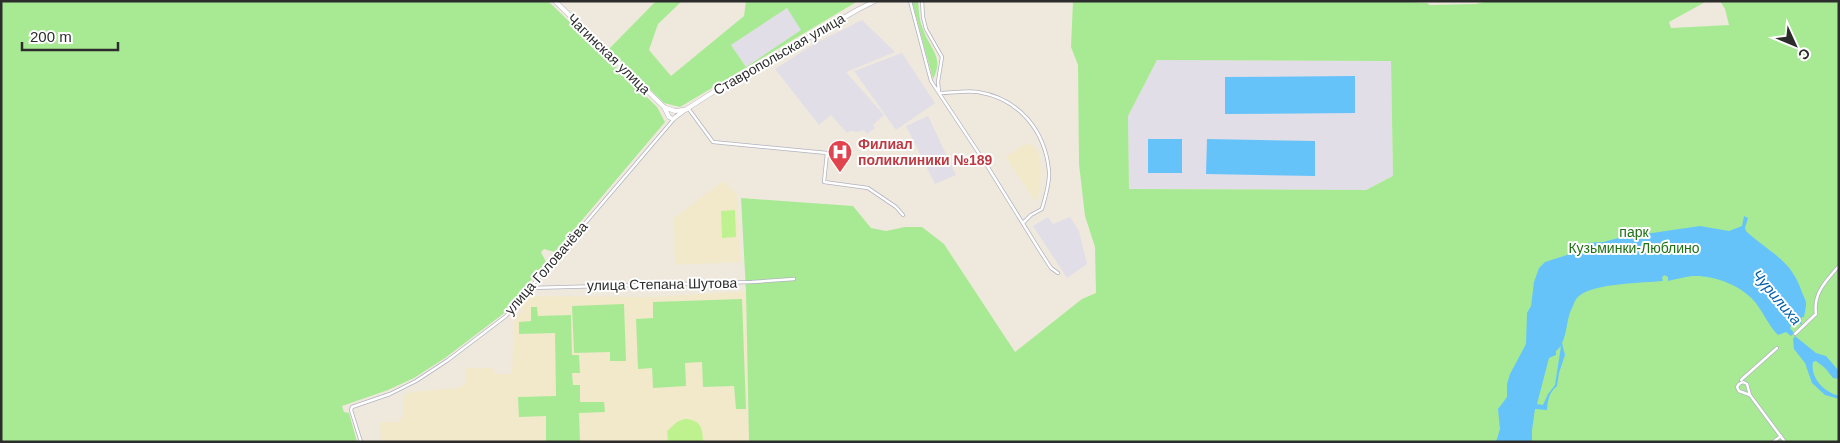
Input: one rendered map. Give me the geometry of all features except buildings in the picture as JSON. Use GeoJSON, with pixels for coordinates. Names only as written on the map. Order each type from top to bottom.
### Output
{"type":"FeatureCollection","features":[{"type":"Feature","properties":{"kind":"street","name":"Чагинская улица"},"geometry":{"type":"LineString","coordinates":[[555,1],[664,107],[669,115]]}},
{"type":"Feature","properties":{"kind":"street","name":"Ставропольская улица"},"geometry":{"type":"LineString","coordinates":[[676,118],[686,109],[859,8],[875,1]]}},
{"type":"Feature","properties":{"kind":"street"},"geometry":{"type":"LineString","coordinates":[[910,1],[930,81],[940,93],[1040,251],[1058,273]]}},
{"type":"Feature","properties":{"kind":"street"},"geometry":{"type":"LineString","coordinates":[[922,1],[925,26],[942,57],[938,82],[940,93]]}},
{"type":"Feature","properties":{"kind":"street"},"geometry":{"type":"LineString","coordinates":[[940,93],[976,92],[998,98],[1022,113],[1042,139],[1049,172],[1049,182],[1042,209],[1031,215],[1023,223]]}},
{"type":"Feature","properties":{"kind":"street","name":"Чагинская улица"},"geometry":{"type":"LineString","coordinates":[[664,107],[674,111]]}},
{"type":"Feature","properties":{"kind":"street","name":"Ставропольская улица"},"geometry":{"type":"LineString","coordinates":[[674,111],[686,109]]}},
{"type":"Feature","properties":{"kind":"street"},"geometry":{"type":"LineString","coordinates":[[686,109],[713,142],[828,153],[824,182],[868,188],[896,207],[903,215]]}},
{"type":"Feature","properties":{"kind":"street"},"geometry":{"type":"LineString","coordinates":[[668,125],[669,115],[670,112],[677,112],[676,118],[669,115]]}},
{"type":"Feature","properties":{"kind":"street","name":"улица Головачёва"},"geometry":{"type":"LineString","coordinates":[[361,442],[351,410],[352,407],[390,394],[416,381],[448,360],[506,316],[668,125],[676,118]]}},
{"type":"Feature","properties":{"kind":"street"},"geometry":{"type":"LineString","coordinates":[[1795,334],[1816,314],[1815,307],[1820,288],[1839,266]]}},
{"type":"Feature","properties":{"kind":"street","name":"улица Степана Шутова"},"geometry":{"type":"LineString","coordinates":[[530,288],[653,283],[752,282],[794,279]]}},
{"type":"Feature","properties":{"kind":"street"},"geometry":{"type":"LineString","coordinates":[[1741,380],[1778,348]]}},
{"type":"Feature","properties":{"kind":"street"},"geometry":{"type":"LineString","coordinates":[[1751,396],[1738,389],[1740,383],[1745,383],[1751,396],[1785,442]]}},
{"type":"Feature","properties":{"kind":"street"},"geometry":{"type":"LineString","coordinates":[[1742,392],[1748,387]]}},
{"type":"Feature","properties":{"kind":"street"},"geometry":{"type":"LineString","coordinates":[[1773,442],[1781,436]]}},
{"type":"Feature","properties":{"kind":"shaded area"},"geometry":{"type":"Polygon","coordinates":[[[787,8],[802,30],[746,67],[731,45],[787,8]]]}},
{"type":"Feature","properties":{"kind":"shaded area"},"geometry":{"type":"Polygon","coordinates":[[[862,20],[895,52],[846,72],[884,115],[873,125],[875,128],[867,134],[864,130],[847,133],[831,115],[819,125],[775,69],[816,43],[862,20]]]}},
{"type":"Feature","properties":{"kind":"shaded area"},"geometry":{"type":"Polygon","coordinates":[[[902,53],[935,103],[896,130],[854,71],[902,53]]]}},
{"type":"Feature","properties":{"kind":"shaded area"},"geometry":{"type":"Polygon","coordinates":[[[1157,60],[1391,61],[1393,176],[1366,190],[1129,189],[1128,116],[1157,60]]]}},
{"type":"Feature","properties":{"kind":"shaded area"},"geometry":{"type":"Polygon","coordinates":[[[928,116],[956,175],[935,184],[906,126],[928,116]]]}},
{"type":"Feature","properties":{"kind":"shaded area"},"geometry":{"type":"Polygon","coordinates":[[[1027,144],[1032,145],[1038,151],[1041,167],[1040,190],[1036,202],[1006,157],[1027,144]]]}},
{"type":"Feature","properties":{"kind":"shaded area"},"geometry":{"type":"Polygon","coordinates":[[[723,181],[737,194],[741,262],[675,265],[674,218],[723,181]]]}},
{"type":"Feature","properties":{"kind":"shaded area"},"geometry":{"type":"Polygon","coordinates":[[[1048,217],[1053,224],[1070,217],[1079,231],[1087,264],[1067,278],[1033,226],[1048,217]]]}},
{"type":"Feature","properties":{"kind":"shaded area"},"geometry":{"type":"Polygon","coordinates":[[[746,291],[749,442],[381,442],[380,422],[397,422],[403,417],[404,396],[410,392],[458,388],[466,384],[465,368],[494,368],[495,374],[512,374],[514,313],[523,313],[521,304],[531,296],[654,297],[746,291]]]}},
{"type":"Feature","properties":{"kind":"green space"},"geometry":{"type":"Polygon","coordinates":[[[1,1],[548,1],[657,107],[665,122],[555,252],[544,249],[541,252],[546,262],[503,314],[445,358],[414,378],[388,390],[342,406],[344,412],[349,413],[357,442],[1,442],[1,1]]]}},
{"type":"Feature","properties":{"kind":"green space"},"geometry":{"type":"Polygon","coordinates":[[[656,1],[682,1],[658,24],[649,50],[671,76],[744,16],[746,1],[858,1],[680,107],[664,103],[609,49],[656,1]],[[787,8],[731,45],[746,67],[801,30],[787,8]]]}},
{"type":"Feature","properties":{"kind":"green space"},"geometry":{"type":"Polygon","coordinates":[[[912,1],[918,1],[922,26],[937,59],[933,79],[912,1]]]}},
{"type":"Feature","properties":{"kind":"green space","name":"парк Кузьминки-Люблино"},"geometry":{"type":"Polygon","coordinates":[[[1073,1],[1391,1],[1427,3],[1430,5],[1476,4],[1488,1],[1707,1],[1669,22],[1671,28],[1729,25],[1725,9],[1720,1],[1839,1],[1839,442],[749,442],[746,291],[741,198],[853,206],[871,228],[886,231],[905,227],[922,227],[944,244],[1015,352],[1082,299],[1096,293],[1095,247],[1085,216],[1079,164],[1078,65],[1071,47],[1073,1]],[[1157,60],[1128,116],[1129,189],[1366,190],[1393,176],[1391,61],[1157,60]]]}},
{"type":"Feature","properties":{"kind":"green space"},"geometry":{"type":"Polygon","coordinates":[[[735,210],[736,237],[722,238],[721,211],[735,210]]]}},
{"type":"Feature","properties":{"kind":"green space"},"geometry":{"type":"Polygon","coordinates":[[[742,299],[746,409],[736,409],[734,386],[703,387],[702,362],[685,363],[686,386],[653,388],[652,368],[638,369],[636,319],[653,318],[653,302],[742,299]]]}},
{"type":"Feature","properties":{"kind":"green space"},"geometry":{"type":"Polygon","coordinates":[[[624,304],[626,361],[610,361],[610,352],[574,353],[572,306],[624,304]]]}},
{"type":"Feature","properties":{"kind":"green space"},"geometry":{"type":"Polygon","coordinates":[[[531,307],[537,307],[538,316],[571,315],[572,355],[579,355],[580,373],[572,373],[573,385],[580,385],[580,402],[604,402],[605,412],[579,413],[580,442],[546,442],[546,416],[519,417],[518,397],[556,396],[555,333],[519,334],[519,322],[531,321],[531,307]]]}},
{"type":"Feature","properties":{"kind":"green space"},"geometry":{"type":"Polygon","coordinates":[[[684,419],[694,421],[699,425],[703,442],[668,442],[667,431],[677,422],[684,419]]]}},
{"type":"Feature","properties":{"kind":"water"},"geometry":{"type":"Polygon","coordinates":[[[1355,76],[1355,113],[1225,114],[1225,77],[1355,76]]]}},
{"type":"Feature","properties":{"kind":"water"},"geometry":{"type":"Polygon","coordinates":[[[1148,139],[1182,139],[1182,173],[1148,173],[1148,139]]]}},
{"type":"Feature","properties":{"kind":"water"},"geometry":{"type":"Polygon","coordinates":[[[1207,139],[1315,141],[1315,176],[1206,174],[1207,139]]]}},
{"type":"Feature","properties":{"kind":"water","name":"Чурилиха"},"geometry":{"type":"Polygon","coordinates":[[[1744,216],[1748,218],[1746,231],[1784,262],[1800,287],[1806,301],[1804,317],[1802,317],[1801,321],[1802,325],[1796,322],[1792,324],[1790,328],[1794,333],[1791,336],[1786,332],[1778,335],[1749,296],[1735,286],[1718,279],[1692,276],[1668,281],[1668,277],[1664,275],[1663,281],[1596,288],[1577,298],[1569,315],[1562,343],[1565,355],[1557,386],[1549,396],[1547,410],[1535,409],[1532,442],[1496,442],[1500,429],[1498,409],[1507,397],[1507,384],[1510,374],[1526,344],[1527,313],[1531,306],[1534,282],[1539,268],[1545,262],[1570,254],[1585,243],[1603,242],[1630,235],[1635,238],[1638,235],[1700,226],[1729,231],[1742,226],[1744,216]],[[1561,346],[1556,351],[1556,355],[1549,358],[1537,404],[1543,405],[1555,385],[1561,346]]]}},
{"type":"Feature","properties":{"kind":"water"},"geometry":{"type":"Polygon","coordinates":[[[1795,336],[1816,353],[1826,356],[1839,371],[1839,379],[1833,378],[1825,368],[1816,361],[1813,362],[1814,374],[1819,384],[1839,396],[1839,399],[1825,395],[1812,383],[1805,363],[1794,349],[1793,339],[1795,336]]]}},
{"type":"Feature","properties":{"kind":"place","name":"Филиал поликлиники №189"},"geometry":{"type":"Point","coordinates":[840,173]}}]}
